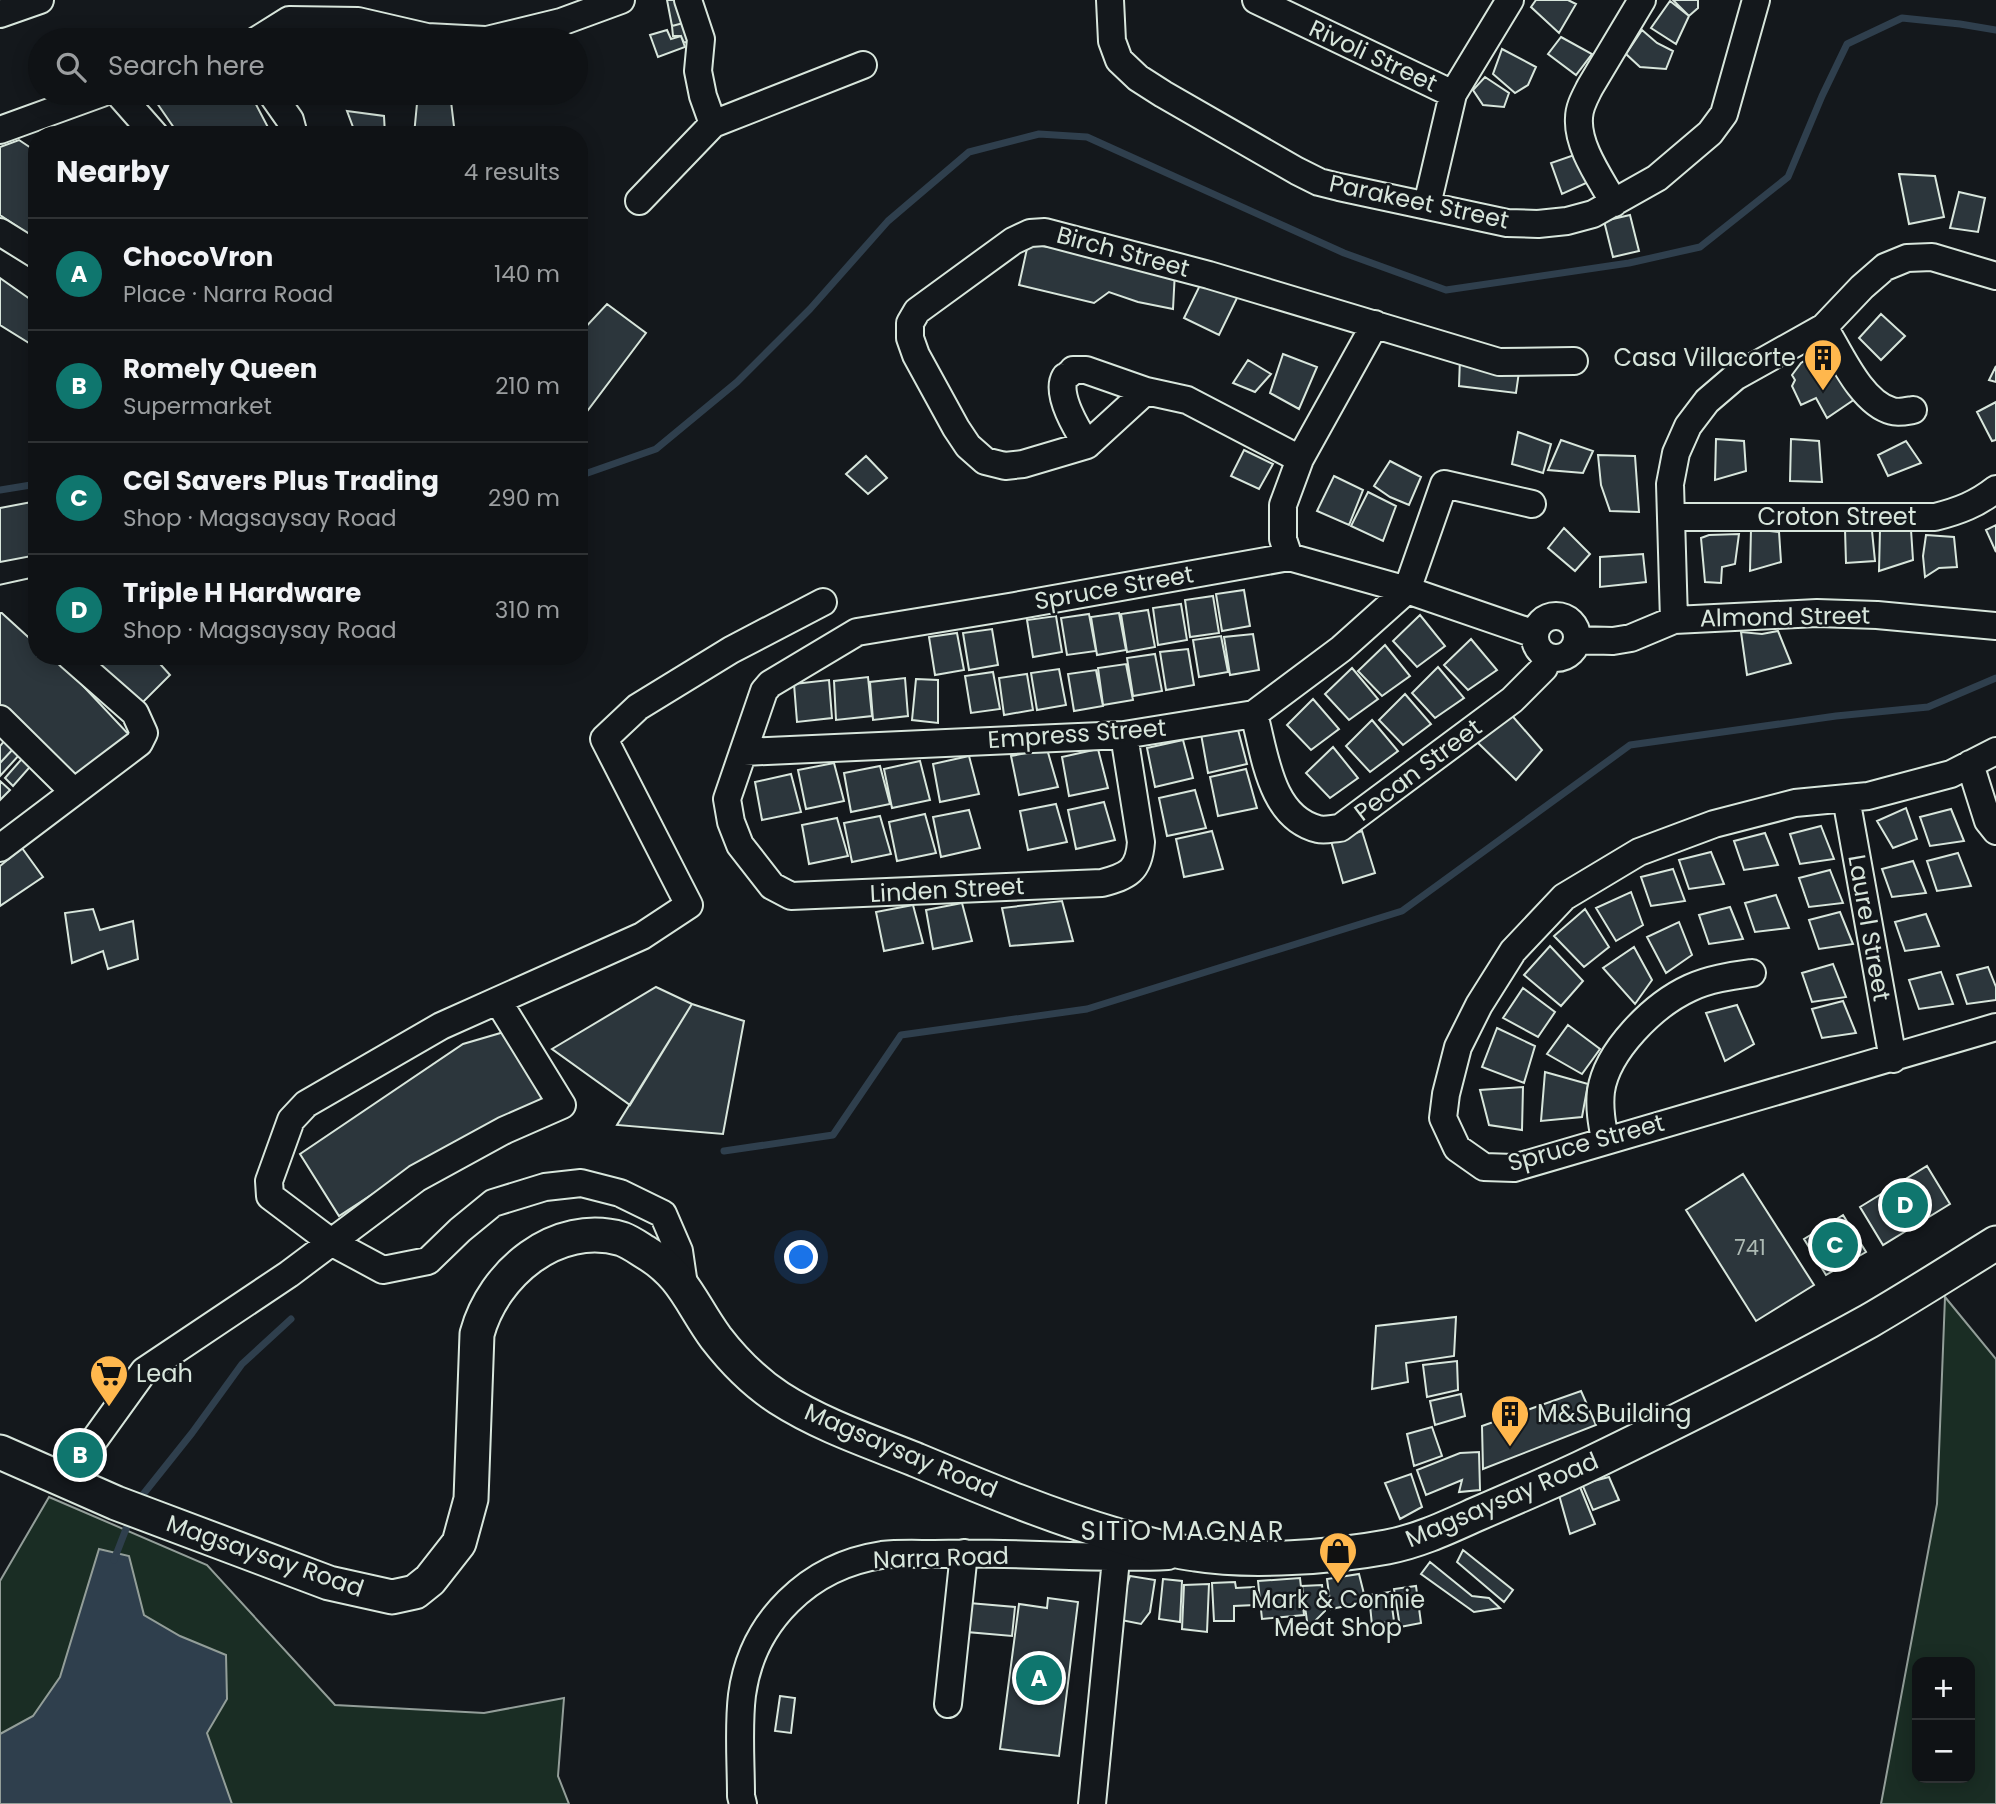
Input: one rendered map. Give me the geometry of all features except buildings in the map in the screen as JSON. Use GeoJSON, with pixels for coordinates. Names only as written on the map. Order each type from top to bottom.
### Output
{"type":"FeatureCollection","features":[{"type":"Feature","properties":{"kind":"main road","name":"Magsaysay Road"},"geometry":{"type":"LineString","coordinates":[[0,1452],[64,1482],[328,1583],[392,1597],[415,1592],[430,1580],[459,1543],[471,1499],[477,1334],[483,1312],[499,1287],[532,1254],[552,1244],[600,1236],[625,1240],[658,1260],[684,1285],[716,1338],[746,1370],[776,1396],[820,1421],[937,1469],[1106,1531],[1195,1554],[1233,1557],[1314,1555],[1389,1546],[1420,1538],[1542,1486],[1661,1429],[1869,1321],[1996,1243]]}},
{"type":"Feature","properties":{"kind":"street"},"geometry":{"type":"LineString","coordinates":[[0,15],[40,0]]}},
{"type":"Feature","properties":{"kind":"street"},"geometry":{"type":"LineString","coordinates":[[536,28],[561,22],[621,0]]}},
{"type":"Feature","properties":{"kind":"street"},"geometry":{"type":"LineString","coordinates":[[688,0],[701,39],[698,71],[713,124]]}},
{"type":"Feature","properties":{"kind":"street","name":"Parakeet Street"},"geometry":{"type":"LineString","coordinates":[[1110,0],[1112,41],[1119,60],[1138,78],[1319,181],[1507,223],[1538,224],[1567,221],[1614,204],[1657,178],[1710,134],[1724,114],[1756,0]]}},
{"type":"Feature","properties":{"kind":"street","name":"Rivoli Street"},"geometry":{"type":"LineString","coordinates":[[1256,0],[1453,94]]}},
{"type":"Feature","properties":{"kind":"street"},"geometry":{"type":"LineString","coordinates":[[1427,205],[1453,94],[1510,0]]}},
{"type":"Feature","properties":{"kind":"street"},"geometry":{"type":"LineString","coordinates":[[1614,204],[1580,134],[1578,117],[1590,87],[1642,0]]}},
{"type":"Feature","properties":{"kind":"street"},"geometry":{"type":"LineString","coordinates":[[276,28],[289,20],[358,21],[389,28]]}},
{"type":"Feature","properties":{"kind":"street"},"geometry":{"type":"LineString","coordinates":[[639,201],[713,124],[863,65]]}},
{"type":"Feature","properties":{"kind":"street"},"geometry":{"type":"LineString","coordinates":[[0,130],[69,105]]}},
{"type":"Feature","properties":{"kind":"street"},"geometry":{"type":"LineString","coordinates":[[129,105],[147,126]]}},
{"type":"Feature","properties":{"kind":"street"},"geometry":{"type":"LineString","coordinates":[[279,105],[292,126]]}},
{"type":"Feature","properties":{"kind":"street"},"geometry":{"type":"LineString","coordinates":[[0,232],[28,249]]}},
{"type":"Feature","properties":{"kind":"street","name":"Birch Street"},"geometry":{"type":"LineString","coordinates":[[1146,391],[1087,445],[1023,464],[1004,466],[985,461],[968,446],[956,428],[916,355],[910,338],[910,323],[917,311],[1013,241],[1030,233],[1045,232],[1171,265],[1499,362],[1574,362]]}},
{"type":"Feature","properties":{"kind":"street"},"geometry":{"type":"LineString","coordinates":[[1674,620],[1670,484],[1676,453],[1688,426],[1707,401],[1735,377],[1824,327],[1885,267],[1908,258],[1932,257],[1996,276]]}},
{"type":"Feature","properties":{"kind":"street"},"geometry":{"type":"LineString","coordinates":[[1289,557],[1283,539],[1283,505],[1300,459],[1375,324]]}},
{"type":"Feature","properties":{"kind":"street"},"geometry":{"type":"LineString","coordinates":[[1824,327],[1859,386],[1875,402],[1893,412],[1913,410]]}},
{"type":"Feature","properties":{"kind":"street"},"geometry":{"type":"LineString","coordinates":[[1087,445],[1067,405],[1062,388],[1065,377],[1073,370],[1086,370],[1146,391],[1187,400],[1300,459]]}},
{"type":"Feature","properties":{"kind":"street"},"geometry":{"type":"LineString","coordinates":[[1407,590],[1444,484],[1532,504]]}},
{"type":"Feature","properties":{"kind":"street","name":"Croton Street"},"geometry":{"type":"LineString","coordinates":[[1671,517],[1936,517],[1964,509],[1996,489]]}},
{"type":"Feature","properties":{"kind":"street","name":"Spruce Street"},"geometry":{"type":"LineString","coordinates":[[744,752],[760,700],[771,684],[858,632],[1289,557],[1407,590],[1535,634]]}},
{"type":"Feature","properties":{"kind":"street","name":"Empress Street"},"geometry":{"type":"LineString","coordinates":[[744,752],[1124,735],[1254,714],[1341,649],[1407,590]]}},
{"type":"Feature","properties":{"kind":"street"},"geometry":{"type":"LineString","coordinates":[[3,599],[28,593]]}},
{"type":"Feature","properties":{"kind":"street"},"geometry":{"type":"LineString","coordinates":[[3,599],[28,619]]}},
{"type":"Feature","properties":{"kind":"street"},"geometry":{"type":"LineString","coordinates":[[684,1285],[679,1251],[663,1214],[620,1193],[581,1183],[545,1187],[493,1203],[428,1261],[383,1270],[331,1242],[270,1196],[269,1181],[291,1120],[306,1104],[429,1032],[642,936],[689,905],[604,739],[638,707],[731,650],[823,602]]}},
{"type":"Feature","properties":{"kind":"street","name":"Almond Street"},"geometry":{"type":"LineString","coordinates":[[1577,640],[1613,641],[1630,638],[1674,620],[1847,613],[1996,626]]}},
{"type":"Feature","properties":{"kind":"street"},"geometry":{"type":"LineString","coordinates":[[1564,617],[1572,623],[1577,640],[1574,649],[1567,656],[1548,657],[1536,643],[1535,634],[1546,619],[1564,617]]}},
{"type":"Feature","properties":{"kind":"street","name":"Pecan Street"},"geometry":{"type":"LineString","coordinates":[[1254,714],[1277,794],[1289,811],[1320,830],[1340,828],[1512,700],[1544,668],[1548,657]]}},
{"type":"Feature","properties":{"kind":"street"},"geometry":{"type":"LineString","coordinates":[[2,843],[139,743],[144,733],[135,713],[80,665]]}},
{"type":"Feature","properties":{"kind":"street"},"geometry":{"type":"LineString","coordinates":[[0,719],[74,792]]}},
{"type":"Feature","properties":{"kind":"street","name":"Linden Street"},"geometry":{"type":"LineString","coordinates":[[744,752],[727,799],[730,822],[740,845],[772,886],[791,896],[814,896],[1102,883],[1119,878],[1134,869],[1140,857],[1141,842],[1124,735]]}},
{"type":"Feature","properties":{"kind":"street","name":"Spruce Street"},"geometry":{"type":"LineString","coordinates":[[1996,751],[1951,774],[1868,796],[1796,803],[1714,824],[1639,852],[1564,897],[1513,951],[1479,1005],[1458,1048],[1443,1118],[1457,1148],[1484,1167],[1514,1168],[1996,1027]]}},
{"type":"Feature","properties":{"kind":"street"},"geometry":{"type":"LineString","coordinates":[[1970,764],[1988,821],[1996,831]]}},
{"type":"Feature","properties":{"kind":"street","name":"Laurel Street"},"geometry":{"type":"LineString","coordinates":[[1846,798],[1893,1059]]}},
{"type":"Feature","properties":{"kind":"street"},"geometry":{"type":"LineString","coordinates":[[1605,1140],[1601,1090],[1610,1064],[1628,1037],[1656,1010],[1689,988],[1722,977],[1752,973]]}},
{"type":"Feature","properties":{"kind":"street"},"geometry":{"type":"LineString","coordinates":[[64,1482],[144,1371],[289,1274],[417,1178],[505,1130],[562,1105],[498,1001]]}},
{"type":"Feature","properties":{"kind":"street"},"geometry":{"type":"LineString","coordinates":[[947,1704],[964,1553]]}},
{"type":"Feature","properties":{"kind":"street","name":"Narra Road"},"geometry":{"type":"LineString","coordinates":[[743,1804],[742,1695],[750,1662],[766,1627],[785,1602],[819,1577],[882,1555],[964,1553],[1116,1559],[1195,1554]]}},
{"type":"Feature","properties":{"kind":"street"},"geometry":{"type":"LineString","coordinates":[[1092,1804],[1116,1559]]}},
{"type":"Feature","properties":{"kind":"green space"},"geometry":{"type":"Polygon","coordinates":[[[1945,1297],[1996,1359],[1996,1804],[1881,1804],[1937,1504],[1945,1297]]]}},
{"type":"Feature","properties":{"kind":"green space"},"geometry":{"type":"Polygon","coordinates":[[[49,1497],[207,1565],[335,1705],[484,1713],[564,1698],[558,1776],[569,1804],[0,1804],[0,1581],[49,1497]]]}},
{"type":"Feature","properties":{"kind":"water"},"geometry":{"type":"Polygon","coordinates":[[[99,1549],[129,1556],[144,1615],[180,1636],[226,1655],[227,1699],[207,1733],[232,1804],[0,1804],[0,1734],[33,1716],[60,1677],[99,1549]]]}},
{"type":"Feature","properties":{"kind":"waterway"},"geometry":{"type":"LineString","coordinates":[[588,473],[656,449],[737,382],[810,309],[888,221],[969,152],[1039,134],[1087,137],[1344,253],[1446,290],[1629,263],[1700,247],[1788,177],[1847,44],[1902,18],[1996,30]]}},
{"type":"Feature","properties":{"kind":"waterway"},"geometry":{"type":"LineString","coordinates":[[0,490],[28,485]]}},
{"type":"Feature","properties":{"kind":"waterway"},"geometry":{"type":"LineString","coordinates":[[724,1151],[833,1135],[901,1035],[1087,1009],[1402,911],[1630,745],[1836,716],[1928,707],[1996,678]]}},
{"type":"Feature","properties":{"kind":"waterway"},"geometry":{"type":"LineString","coordinates":[[137,1502],[242,1364],[291,1319]]}},
{"type":"Feature","properties":{"kind":"waterway"},"geometry":{"type":"LineString","coordinates":[[114,1560],[131,1516]]}},
{"type":"Feature","properties":{"kind":"place","name":"Casa Villacorte"},"geometry":{"type":"Point","coordinates":[1823,392]}},
{"type":"Feature","properties":{"kind":"place","name":"Triple H Hardware"},"geometry":{"type":"Point","coordinates":[1905,1205]}},
{"type":"Feature","properties":{"kind":"place","name":"CGI Savers Plus Trading"},"geometry":{"type":"Point","coordinates":[1835,1245]}},
{"type":"Feature","properties":{"kind":"place","name":"Leah"},"geometry":{"type":"Point","coordinates":[109,1408]}},
{"type":"Feature","properties":{"kind":"place","name":"M&S Building"},"geometry":{"type":"Point","coordinates":[1510,1448]}},
{"type":"Feature","properties":{"kind":"place","name":"Romely Queen"},"geometry":{"type":"Point","coordinates":[80,1455]}},
{"type":"Feature","properties":{"kind":"place","name":"Mark & Connie Meat Shop"},"geometry":{"type":"Point","coordinates":[1338,1585]}},
{"type":"Feature","properties":{"kind":"place","name":"ChocoVron"},"geometry":{"type":"Point","coordinates":[1039,1678]}},
{"type":"Feature","properties":{"kind":"district","name":"SITIO MAGNAR"},"geometry":{"type":"Point","coordinates":[1183,1531]}}]}
